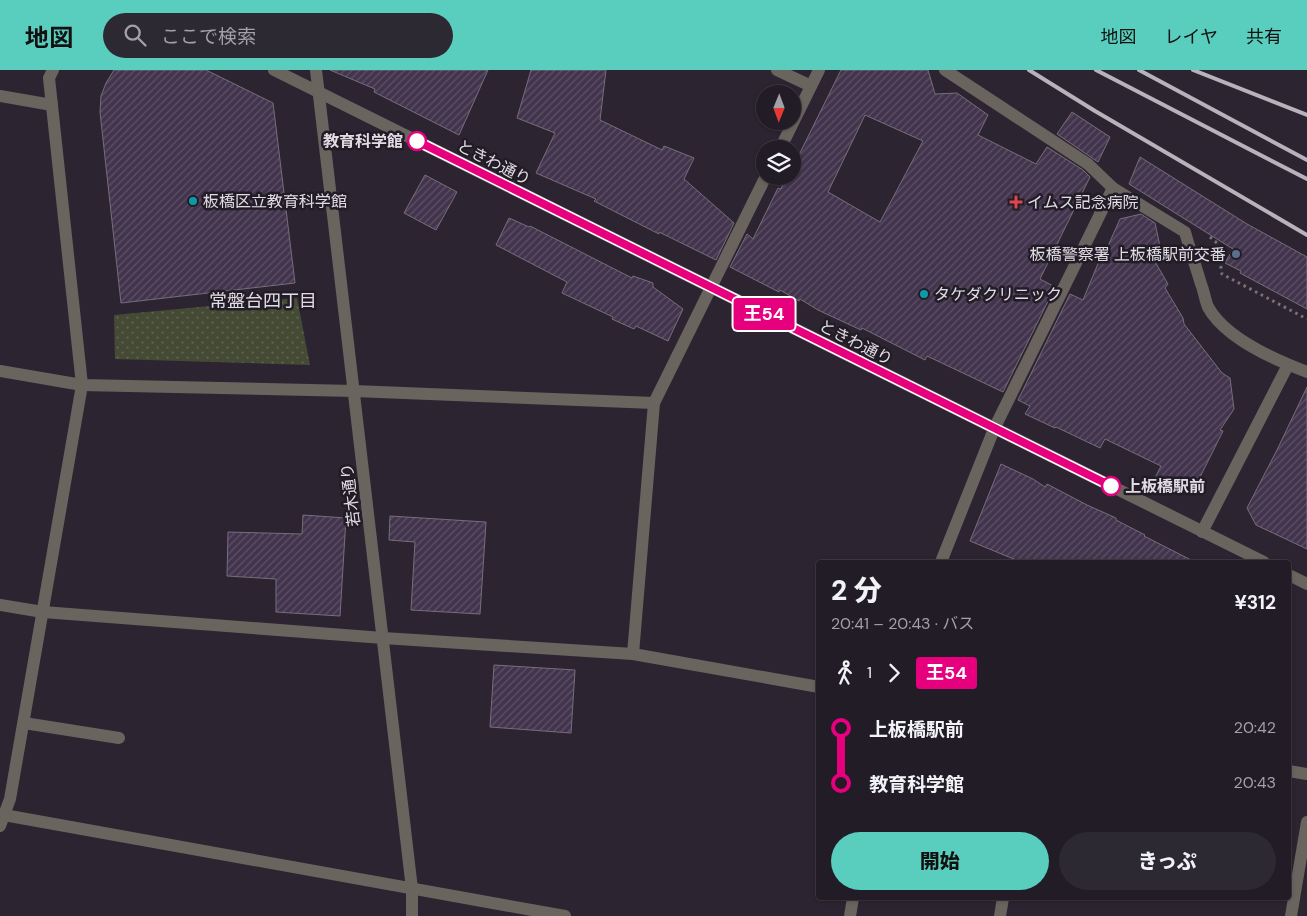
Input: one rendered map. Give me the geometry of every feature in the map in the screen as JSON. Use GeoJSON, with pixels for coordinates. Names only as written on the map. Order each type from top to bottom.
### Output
{"type":"FeatureCollection","features":[{"type":"Feature","properties":{"kind":"street"},"geometry":{"type":"LineString","coordinates":[[53,70],[50,78],[52,105],[82,385],[24,723],[10,799],[2,820],[565,916]]}},
{"type":"Feature","properties":{"kind":"street","name":"ときわ通り"},"geometry":{"type":"LineString","coordinates":[[274,70],[1260,560]]}},
{"type":"Feature","properties":{"kind":"street","name":"若木通り"},"geometry":{"type":"LineString","coordinates":[[316,70],[412,889],[412,916]]}},
{"type":"Feature","properties":{"kind":"street"},"geometry":{"type":"LineString","coordinates":[[777,70],[811,86]]}},
{"type":"Feature","properties":{"kind":"street"},"geometry":{"type":"LineString","coordinates":[[784,140],[819,70]]}},
{"type":"Feature","properties":{"kind":"street"},"geometry":{"type":"LineString","coordinates":[[944,70],[1088,164],[1113,188],[1185,232],[1208,306],[1221,323],[1247,343],[1288,365],[1307,372]]}},
{"type":"Feature","properties":{"kind":"street"},"geometry":{"type":"LineString","coordinates":[[0,96],[52,105]]}},
{"type":"Feature","properties":{"kind":"street"},"geometry":{"type":"LineString","coordinates":[[633,654],[654,404],[762,185]]}},
{"type":"Feature","properties":{"kind":"street"},"geometry":{"type":"LineString","coordinates":[[943,560],[994,429],[1113,188]]}},
{"type":"Feature","properties":{"kind":"street"},"geometry":{"type":"LineString","coordinates":[[1202,532],[1288,365]]}},
{"type":"Feature","properties":{"kind":"street"},"geometry":{"type":"LineString","coordinates":[[0,371],[82,385],[354,391],[654,404]]}},
{"type":"Feature","properties":{"kind":"street"},"geometry":{"type":"LineString","coordinates":[[1291,576],[1307,584]]}},
{"type":"Feature","properties":{"kind":"street"},"geometry":{"type":"LineString","coordinates":[[0,605],[43,612],[383,638],[633,654],[816,686]]}},
{"type":"Feature","properties":{"kind":"street"},"geometry":{"type":"LineString","coordinates":[[24,723],[118,738]]}},
{"type":"Feature","properties":{"kind":"street"},"geometry":{"type":"LineString","coordinates":[[1291,771],[1307,774]]}},
{"type":"Feature","properties":{"kind":"street"},"geometry":{"type":"LineString","coordinates":[[1292,916],[1305,847],[1307,822]]}},
{"type":"Feature","properties":{"kind":"street"},"geometry":{"type":"LineString","coordinates":[[850,916],[853,900]]}},
{"type":"Feature","properties":{"kind":"street"},"geometry":{"type":"LineString","coordinates":[[1000,916],[1003,900]]}},
{"type":"Feature","properties":{"kind":"path"},"geometry":{"type":"LineString","coordinates":[[1203,232],[1217,243],[1222,274],[1307,319]]}},
{"type":"Feature","properties":{"kind":"green space"},"geometry":{"type":"Polygon","coordinates":[[[297,298],[310,365],[115,359],[114,315],[297,298]]]}},
{"type":"Feature","properties":{"kind":"building"},"geometry":{"type":"Polygon","coordinates":[[[114,70],[206,70],[273,103],[295,283],[121,303],[100,112],[101,96],[114,70]]]}},
{"type":"Feature","properties":{"kind":"building"},"geometry":{"type":"Polygon","coordinates":[[[330,70],[488,70],[459,135],[374,92],[375,89],[330,70]]]}},
{"type":"Feature","properties":{"kind":"building"},"geometry":{"type":"Polygon","coordinates":[[[531,70],[606,70],[600,120],[662,150],[664,146],[694,158],[684,179],[734,223],[716,260],[594,201],[596,199],[536,173],[555,133],[517,118],[531,70]]]}},
{"type":"Feature","properties":{"kind":"building"},"geometry":{"type":"Polygon","coordinates":[[[841,70],[928,70],[935,94],[957,93],[988,115],[978,135],[1036,164],[1047,147],[1083,170],[1090,177],[1040,279],[1055,287],[1003,392],[927,356],[925,360],[862,328],[861,330],[730,267],[747,234],[753,239],[778,188],[781,189],[783,185],[801,185],[801,151],[841,70]],[[865,115],[828,192],[880,222],[923,141],[865,115]]]}},
{"type":"Feature","properties":{"kind":"building"},"geometry":{"type":"Polygon","coordinates":[[[1072,112],[1110,137],[1098,162],[1057,134],[1072,112]]]}},
{"type":"Feature","properties":{"kind":"building"},"geometry":{"type":"Polygon","coordinates":[[[1140,157],[1247,224],[1307,257],[1307,309],[1225,263],[1233,249],[1129,184],[1140,157]]]}},
{"type":"Feature","properties":{"kind":"building"},"geometry":{"type":"Polygon","coordinates":[[[425,175],[457,192],[436,230],[404,213],[425,175]]]}},
{"type":"Feature","properties":{"kind":"building"},"geometry":{"type":"Polygon","coordinates":[[[1141,214],[1155,223],[1161,251],[1154,260],[1168,284],[1165,288],[1183,318],[1184,324],[1222,373],[1230,378],[1234,409],[1220,430],[1223,431],[1195,487],[1172,494],[1152,484],[1161,466],[1105,439],[1100,448],[1055,428],[1025,414],[1030,406],[1018,400],[1070,294],[1083,300],[1102,254],[1104,255],[1120,219],[1141,214]]]}},
{"type":"Feature","properties":{"kind":"building"},"geometry":{"type":"Polygon","coordinates":[[[509,218],[530,226],[632,278],[633,276],[653,283],[653,287],[683,309],[668,341],[636,326],[634,329],[562,293],[567,282],[496,245],[509,218]]]}},
{"type":"Feature","properties":{"kind":"building"},"geometry":{"type":"Polygon","coordinates":[[[1307,387],[1307,549],[1256,525],[1247,508],[1307,387]]]}},
{"type":"Feature","properties":{"kind":"building"},"geometry":{"type":"Polygon","coordinates":[[[1001,464],[1033,479],[1045,487],[1047,484],[1116,518],[1116,520],[1144,536],[1191,560],[1016,560],[970,541],[1001,464]]]}},
{"type":"Feature","properties":{"kind":"building"},"geometry":{"type":"Polygon","coordinates":[[[303,515],[346,518],[340,616],[276,612],[276,579],[227,576],[228,532],[302,534],[303,515]]]}},
{"type":"Feature","properties":{"kind":"building"},"geometry":{"type":"Polygon","coordinates":[[[390,516],[486,522],[480,614],[411,610],[415,542],[389,540],[390,516]]]}},
{"type":"Feature","properties":{"kind":"building"},"geometry":{"type":"Polygon","coordinates":[[[494,665],[575,670],[571,733],[490,727],[494,665]]]}},
{"type":"Feature","properties":{"kind":"railway"},"geometry":{"type":"LineString","coordinates":[[1029,70],[1095,111],[1307,235]]}},
{"type":"Feature","properties":{"kind":"railway"},"geometry":{"type":"LineString","coordinates":[[1096,70],[1307,179]]}},
{"type":"Feature","properties":{"kind":"railway"},"geometry":{"type":"LineString","coordinates":[[1139,70],[1307,160]]}},
{"type":"Feature","properties":{"kind":"railway"},"geometry":{"type":"LineString","coordinates":[[1193,70],[1307,115]]}},
{"type":"Feature","properties":{"kind":"bus line","name":"王54"},"geometry":{"type":"LineString","coordinates":[[417,141],[1111,486]]}},
{"type":"Feature","properties":{"kind":"place","name":"教育科学館"},"geometry":{"type":"Point","coordinates":[417,141]}},
{"type":"Feature","properties":{"kind":"place","name":"板橋区立教育科学館"},"geometry":{"type":"Point","coordinates":[193,201]}},
{"type":"Feature","properties":{"kind":"place","name":"イムス記念病院"},"geometry":{"type":"Point","coordinates":[1016,202]}},
{"type":"Feature","properties":{"kind":"place","name":"板橋警察署 上板橋駅前交番"},"geometry":{"type":"Point","coordinates":[1236,254]}},
{"type":"Feature","properties":{"kind":"place","name":"タケダクリニック"},"geometry":{"type":"Point","coordinates":[924,294]}},
{"type":"Feature","properties":{"kind":"place","name":"上板橋駅前"},"geometry":{"type":"Point","coordinates":[1111,486]}},
{"type":"Feature","properties":{"kind":"district","name":"常盤台四丁目"},"geometry":{"type":"Point","coordinates":[263,301]}}]}
